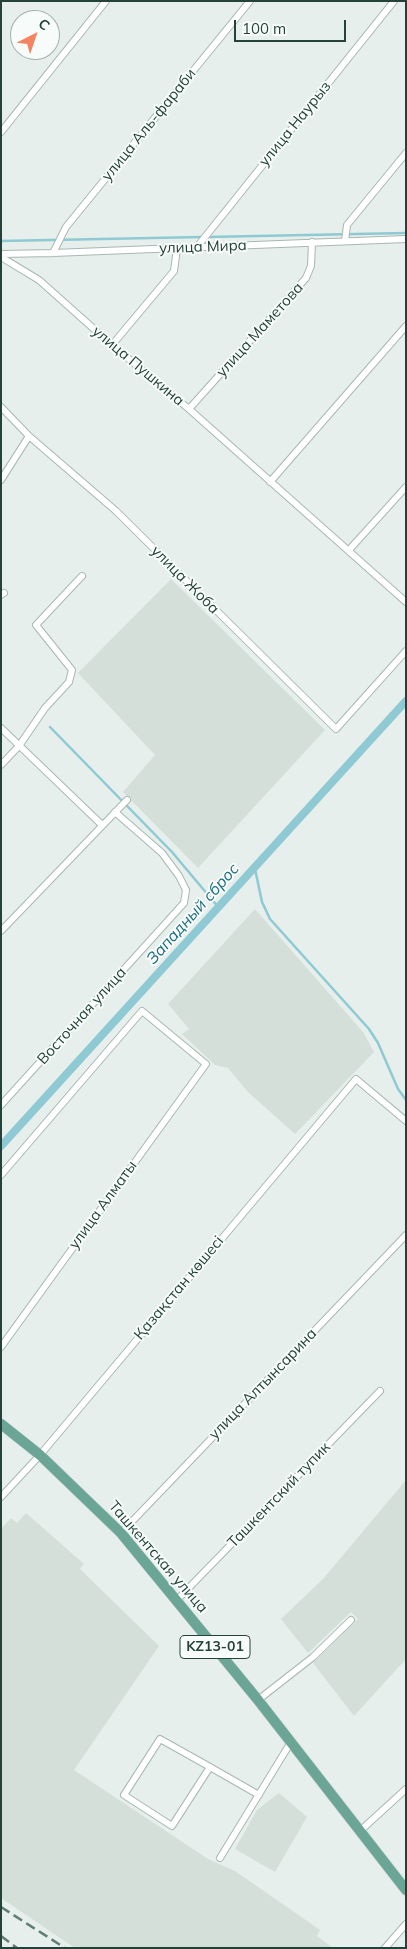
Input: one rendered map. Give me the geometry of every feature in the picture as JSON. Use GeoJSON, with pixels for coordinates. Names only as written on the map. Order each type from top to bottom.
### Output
{"type":"FeatureCollection","features":[{"type":"Feature","properties":{"kind":"main road","name":"Ташкентская улица"},"geometry":{"type":"LineString","coordinates":[[1,1424],[40,1455],[121,1533],[258,1700],[406,1890]]}},
{"type":"Feature","properties":{"kind":"street"},"geometry":{"type":"LineString","coordinates":[[1,132],[106,1]]}},
{"type":"Feature","properties":{"kind":"street","name":"улица Аль-фараби"},"geometry":{"type":"LineString","coordinates":[[53,253],[66,227],[250,1]]}},
{"type":"Feature","properties":{"kind":"street","name":"улица Наурыз"},"geometry":{"type":"LineString","coordinates":[[197,247],[394,1]]}},
{"type":"Feature","properties":{"kind":"street"},"geometry":{"type":"LineString","coordinates":[[345,241],[347,225],[406,153]]}},
{"type":"Feature","properties":{"kind":"street","name":"улица Мира"},"geometry":{"type":"LineString","coordinates":[[1,255],[406,239]]}},
{"type":"Feature","properties":{"kind":"street","name":"улица Маметова"},"geometry":{"type":"LineString","coordinates":[[189,409],[306,278],[311,266],[312,242]]}},
{"type":"Feature","properties":{"kind":"street"},"geometry":{"type":"LineString","coordinates":[[112,345],[174,271],[177,248]]}},
{"type":"Feature","properties":{"kind":"street","name":"улица Пушкина"},"geometry":{"type":"LineString","coordinates":[[1,255],[39,280],[112,345],[189,409],[406,602]]}},
{"type":"Feature","properties":{"kind":"street"},"geometry":{"type":"LineString","coordinates":[[270,482],[406,326]]}},
{"type":"Feature","properties":{"kind":"street","name":"улица Жоба"},"geometry":{"type":"LineString","coordinates":[[1,407],[29,436],[116,510],[336,729],[406,651]]}},
{"type":"Feature","properties":{"kind":"street"},"geometry":{"type":"LineString","coordinates":[[1,480],[29,436]]}},
{"type":"Feature","properties":{"kind":"street"},"geometry":{"type":"LineString","coordinates":[[349,550],[406,487]]}},
{"type":"Feature","properties":{"kind":"street"},"geometry":{"type":"LineString","coordinates":[[1,764],[19,746],[45,708],[69,682],[72,670],[36,626],[82,576]]}},
{"type":"Feature","properties":{"kind":"street"},"geometry":{"type":"LineString","coordinates":[[1,728],[102,825]]}},
{"type":"Feature","properties":{"kind":"street"},"geometry":{"type":"LineString","coordinates":[[1,931],[127,800]]}},
{"type":"Feature","properties":{"kind":"street","name":"Восточная улица"},"geometry":{"type":"LineString","coordinates":[[1,1106],[184,903],[186,890],[179,876],[162,853],[115,812]]}},
{"type":"Feature","properties":{"kind":"street","name":"улица Алматы"},"geometry":{"type":"LineString","coordinates":[[1,1175],[142,1011],[206,1064],[1,1347]]}},
{"type":"Feature","properties":{"kind":"street","name":"Қазақстан көшесі"},"geometry":{"type":"LineString","coordinates":[[1,1497],[40,1455],[356,1079],[406,1121]]}},
{"type":"Feature","properties":{"kind":"street","name":"улица Алтынсарина"},"geometry":{"type":"LineString","coordinates":[[121,1533],[406,1235]]}},
{"type":"Feature","properties":{"kind":"street","name":"Ташкентский тупик"},"geometry":{"type":"LineString","coordinates":[[177,1600],[380,1391]]}},
{"type":"Feature","properties":{"kind":"street"},"geometry":{"type":"LineString","coordinates":[[258,1700],[313,1657],[351,1620]]}},
{"type":"Feature","properties":{"kind":"street"},"geometry":{"type":"LineString","coordinates":[[210,1767],[172,1826],[124,1795],[160,1739],[259,1794]]}},
{"type":"Feature","properties":{"kind":"street"},"geometry":{"type":"LineString","coordinates":[[220,1858],[291,1742]]}},
{"type":"Feature","properties":{"kind":"street"},"geometry":{"type":"LineString","coordinates":[[360,1831],[406,1789]]}},
{"type":"Feature","properties":{"kind":"street"},"geometry":{"type":"LineString","coordinates":[[385,1948],[406,1924]]}},
{"type":"Feature","properties":{"kind":"shaded area"},"geometry":{"type":"Polygon","coordinates":[[[171,579],[325,730],[198,868],[123,792],[155,755],[78,673],[171,579]]]}},
{"type":"Feature","properties":{"kind":"shaded area"},"geometry":{"type":"Polygon","coordinates":[[[255,909],[363,1032],[374,1052],[295,1134],[248,1092],[228,1068],[215,1065],[182,1034],[189,1029],[168,1004],[255,909]]]}},
{"type":"Feature","properties":{"kind":"shaded area"},"geometry":{"type":"Polygon","coordinates":[[[406,1480],[406,1659],[354,1716],[313,1663],[358,1619],[351,1612],[308,1653],[281,1619],[323,1579],[406,1480]]]}},
{"type":"Feature","properties":{"kind":"shaded area"},"geometry":{"type":"Polygon","coordinates":[[[26,1513],[84,1564],[80,1569],[159,1646],[74,1770],[208,1859],[235,1871],[320,1930],[317,1936],[333,1948],[75,1948],[1,1898],[1,1529],[11,1518],[17,1523],[26,1513]]]}},
{"type":"Feature","properties":{"kind":"shaded area"},"geometry":{"type":"Polygon","coordinates":[[[279,1793],[307,1817],[275,1872],[235,1849],[257,1810],[279,1793]]]}},
{"type":"Feature","properties":{"kind":"waterway"},"geometry":{"type":"LineString","coordinates":[[207,237],[406,233]]}},
{"type":"Feature","properties":{"kind":"waterway"},"geometry":{"type":"LineString","coordinates":[[1,241],[202,237]]}},
{"type":"Feature","properties":{"kind":"waterway","name":"Западный сброс"},"geometry":{"type":"LineString","coordinates":[[1,1146],[406,701]]}},
{"type":"Feature","properties":{"kind":"waterway"},"geometry":{"type":"LineString","coordinates":[[50,727],[172,852],[219,908]]}},
{"type":"Feature","properties":{"kind":"waterway"},"geometry":{"type":"LineString","coordinates":[[255,869],[262,902],[270,919],[369,1029],[378,1043],[398,1089],[406,1100]]}},
{"type":"Feature","properties":{"kind":"railway"},"geometry":{"type":"LineString","coordinates":[[1,1907],[65,1948]]}},
{"type":"Feature","properties":{"kind":"railway"},"geometry":{"type":"LineString","coordinates":[[1,1936],[17,1948]]}}]}
